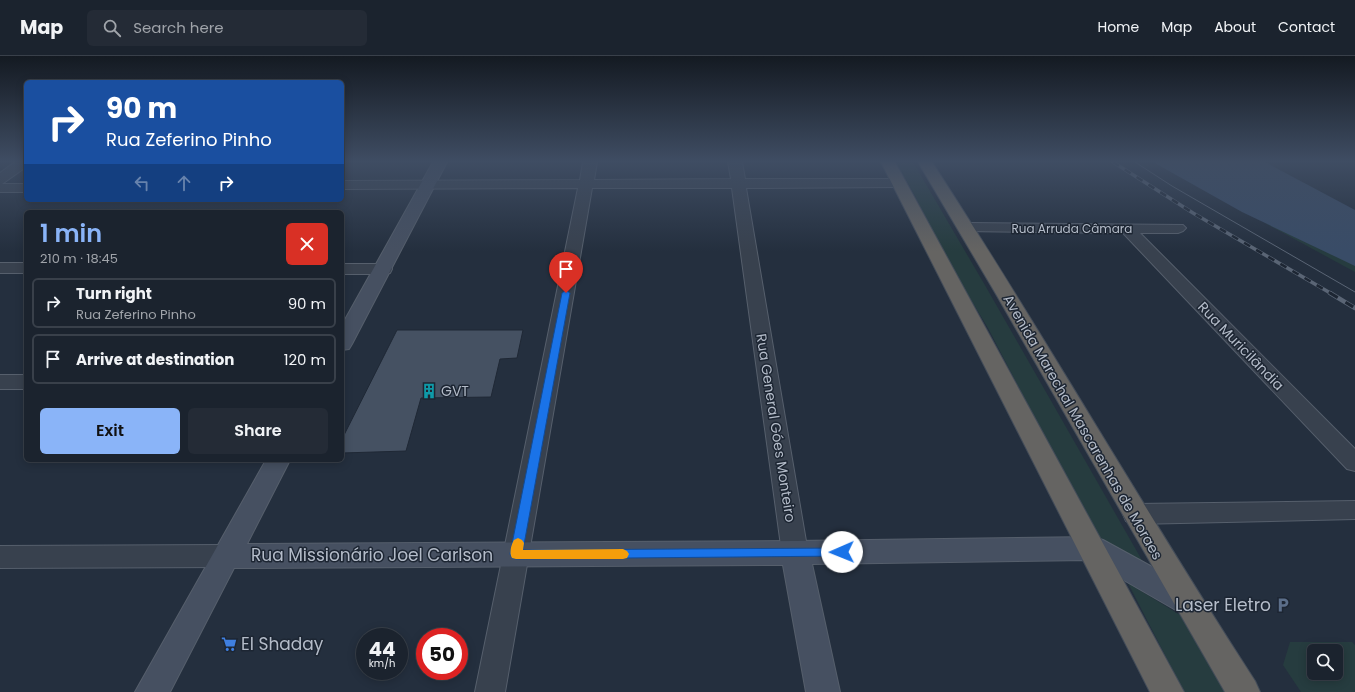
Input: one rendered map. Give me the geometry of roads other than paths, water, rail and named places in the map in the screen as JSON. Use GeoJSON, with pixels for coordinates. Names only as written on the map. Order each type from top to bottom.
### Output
{"type":"FeatureCollection","features":[{"type":"Feature","properties":{"kind":"highway"},"geometry":{"type":"LineString","coordinates":[[904,192],[1093,548],[1167,692]]}},
{"type":"Feature","properties":{"kind":"highway","name":"Avenida Marechal Mascarenhas de Moraes"},"geometry":{"type":"LineString","coordinates":[[944,192],[967,228],[1185,600],[1243,692]]}},
{"type":"Feature","properties":{"kind":"main road"},"geometry":{"type":"LineString","coordinates":[[344,340],[384,269],[424,192]]}},
{"type":"Feature","properties":{"kind":"main road"},"geometry":{"type":"LineString","coordinates":[[152,692],[277,462]]}},
{"type":"Feature","properties":{"kind":"main road"},"geometry":{"type":"LineString","coordinates":[[1093,548],[1185,600]]}},
{"type":"Feature","properties":{"kind":"main road","name":"Rua Missionário Joel Carlson"},"geometry":{"type":"LineString","coordinates":[[226,556],[796,553],[1093,548]]}},
{"type":"Feature","properties":{"kind":"main road","name":"Rua General Góes Monteiro"},"geometry":{"type":"LineString","coordinates":[[796,553],[823,692]]}},
{"type":"Feature","properties":{"kind":"street"},"geometry":{"type":"LineString","coordinates":[[490,692],[586,192]]}},
{"type":"Feature","properties":{"kind":"street","name":"Rua General Góes Monteiro"},"geometry":{"type":"LineString","coordinates":[[739,192],[796,553]]}},
{"type":"Feature","properties":{"kind":"street","name":"Rua Arruda Câmara"},"geometry":{"type":"LineString","coordinates":[[967,228],[1178,228]]}},
{"type":"Feature","properties":{"kind":"street","name":"Rua Muricilândia"},"geometry":{"type":"LineString","coordinates":[[1127,228],[1355,463]]}},
{"type":"Feature","properties":{"kind":"street"},"geometry":{"type":"LineString","coordinates":[[0,268],[24,268]]}},
{"type":"Feature","properties":{"kind":"street"},"geometry":{"type":"LineString","coordinates":[[344,269],[384,269]]}},
{"type":"Feature","properties":{"kind":"street"},"geometry":{"type":"LineString","coordinates":[[0,382],[24,382]]}},
{"type":"Feature","properties":{"kind":"street"},"geometry":{"type":"LineString","coordinates":[[1135,514],[1355,510]]}},
{"type":"Feature","properties":{"kind":"street","name":"Rua Missionário Joel Carlson"},"geometry":{"type":"LineString","coordinates":[[0,557],[226,556]]}},
{"type":"Feature","properties":{"kind":"water"},"geometry":{"type":"Polygon","coordinates":[[[1206,192],[1321,192],[1355,210],[1355,266],[1242,212],[1206,192]]]}},
{"type":"Feature","properties":{"kind":"tram line"},"geometry":{"type":"LineString","coordinates":[[1182,192],[1355,292]]}},
{"type":"Feature","properties":{"kind":"railway"},"geometry":{"type":"LineString","coordinates":[[1160,192],[1193,213],[1332,294]]}},
{"type":"Feature","properties":{"kind":"railway"},"geometry":{"type":"LineString","coordinates":[[1330,293],[1355,308]]}},
{"type":"Feature","properties":{"kind":"place","name":"GVT"},"geometry":{"type":"Point","coordinates":[429,391]}},
{"type":"Feature","properties":{"kind":"place","name":"Laser Eletro"},"geometry":{"type":"Point","coordinates":[1283,605]}},
{"type":"Feature","properties":{"kind":"place","name":"El Shaday"},"geometry":{"type":"Point","coordinates":[229,644]}}]}
